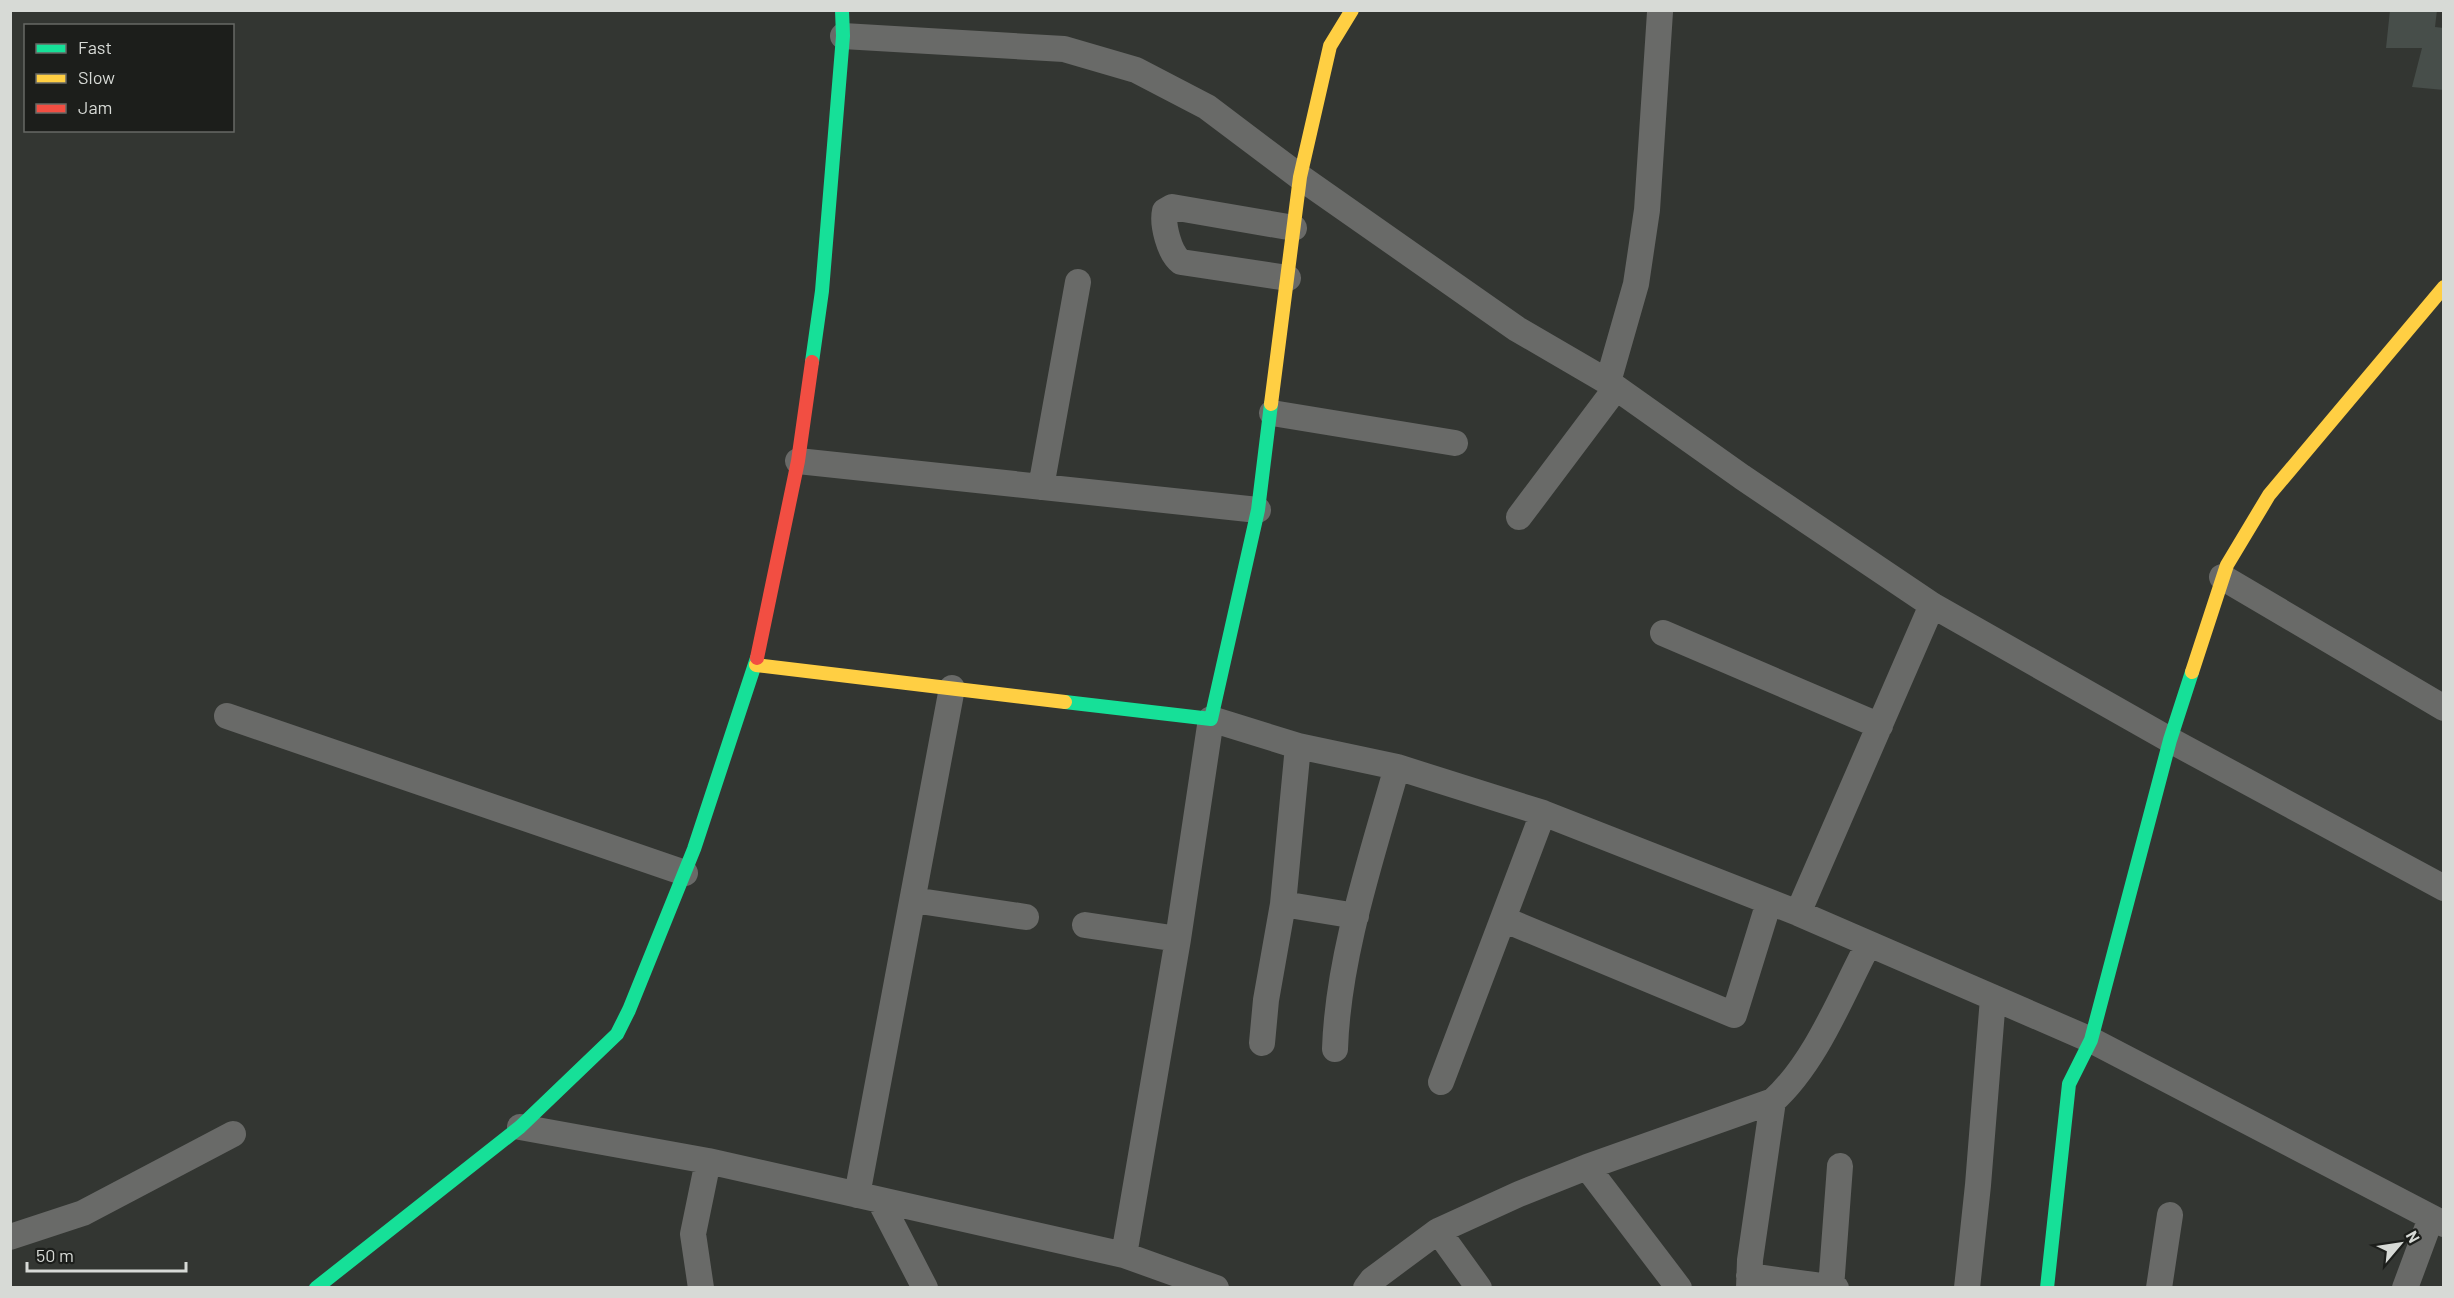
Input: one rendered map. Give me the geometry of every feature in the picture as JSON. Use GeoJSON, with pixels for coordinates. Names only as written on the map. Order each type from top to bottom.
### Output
{"type":"FeatureCollection","features":[{"type":"Feature","properties":{"kind":"street"},"geometry":{"type":"LineString","coordinates":[[316,1287],[520,1126],[616,1034],[629,1011],[685,873],[756,665],[798,461],[822,291],[843,36],[842,10]]}},
{"type":"Feature","properties":{"kind":"street"},"geometry":{"type":"LineString","coordinates":[[1124,1254],[1178,939],[1211,719],[1258,510],[1300,177],[1330,46],[1352,10]]}},
{"type":"Feature","properties":{"kind":"street"},"geometry":{"type":"LineString","coordinates":[[1519,517],[1612,385],[1636,284],[1647,210],[1660,12]]}},
{"type":"Feature","properties":{"kind":"street"},"geometry":{"type":"LineString","coordinates":[[843,36],[1064,49],[1136,70],[1207,107],[1300,177],[1517,329],[1612,385],[1742,477],[1932,605],[2170,740],[2444,888]]}},
{"type":"Feature","properties":{"kind":"street"},"geometry":{"type":"LineString","coordinates":[[1288,278],[1181,262],[1177,259],[1171,245],[1164,216],[1165,210],[1172,207],[1294,228]]}},
{"type":"Feature","properties":{"kind":"street"},"geometry":{"type":"LineString","coordinates":[[1041,487],[1078,282]]}},
{"type":"Feature","properties":{"kind":"street"},"geometry":{"type":"LineString","coordinates":[[2047,1287],[2069,1084],[2091,1040],[2170,740],[2227,565],[2270,495],[2444,287]]}},
{"type":"Feature","properties":{"kind":"street"},"geometry":{"type":"LineString","coordinates":[[1272,413],[1455,443]]}},
{"type":"Feature","properties":{"kind":"street"},"geometry":{"type":"LineString","coordinates":[[798,461],[1258,510]]}},
{"type":"Feature","properties":{"kind":"street"},"geometry":{"type":"LineString","coordinates":[[2223,577],[2444,708]]}},
{"type":"Feature","properties":{"kind":"street"},"geometry":{"type":"LineString","coordinates":[[1798,914],[1932,605]]}},
{"type":"Feature","properties":{"kind":"street"},"geometry":{"type":"LineString","coordinates":[[1664,633],[1880,726]]}},
{"type":"Feature","properties":{"kind":"street"},"geometry":{"type":"LineString","coordinates":[[756,665],[1211,719],[1298,746],[1397,767],[1543,813],[1798,914],[2091,1040],[2437,1221],[2404,1287]]}},
{"type":"Feature","properties":{"kind":"street"},"geometry":{"type":"LineString","coordinates":[[925,1287],[869,1198],[913,900],[952,688]]}},
{"type":"Feature","properties":{"kind":"street"},"geometry":{"type":"LineString","coordinates":[[226,716],[685,873]]}},
{"type":"Feature","properties":{"kind":"street"},"geometry":{"type":"LineString","coordinates":[[1262,1043],[1266,1000],[1283,904],[1298,746]]}},
{"type":"Feature","properties":{"kind":"street"},"geometry":{"type":"LineString","coordinates":[[1335,1048],[1336,1024],[1356,916],[1397,767]]}},
{"type":"Feature","properties":{"kind":"street"},"geometry":{"type":"LineString","coordinates":[[1441,1082],[1543,813]]}},
{"type":"Feature","properties":{"kind":"street"},"geometry":{"type":"LineString","coordinates":[[913,900],[1026,917]]}},
{"type":"Feature","properties":{"kind":"street"},"geometry":{"type":"LineString","coordinates":[[1503,919],[1734,1015],[1769,902]]}},
{"type":"Feature","properties":{"kind":"street"},"geometry":{"type":"LineString","coordinates":[[1283,904],[1356,916]]}},
{"type":"Feature","properties":{"kind":"street"},"geometry":{"type":"LineString","coordinates":[[1085,925],[1178,939]]}},
{"type":"Feature","properties":{"kind":"street"},"geometry":{"type":"LineString","coordinates":[[1366,1287],[1372,1280],[1438,1231],[1519,1194],[1587,1167],[1773,1101],[1783,1091],[1817,1044],[1868,945]]}},
{"type":"Feature","properties":{"kind":"street"},"geometry":{"type":"LineString","coordinates":[[1967,1287],[1978,1185],[1993,998]]}},
{"type":"Feature","properties":{"kind":"street"},"geometry":{"type":"LineString","coordinates":[[2091,1040],[2091,1072]]}},
{"type":"Feature","properties":{"kind":"street"},"geometry":{"type":"LineString","coordinates":[[1773,1101],[1749,1282],[1836,1287]]}},
{"type":"Feature","properties":{"kind":"street"},"geometry":{"type":"LineString","coordinates":[[520,1126],[708,1161],[1124,1254],[1216,1287]]}},
{"type":"Feature","properties":{"kind":"street"},"geometry":{"type":"LineString","coordinates":[[10,1238],[83,1213],[233,1134]]}},
{"type":"Feature","properties":{"kind":"street"},"geometry":{"type":"LineString","coordinates":[[701,1287],[693,1234],[708,1161]]}},
{"type":"Feature","properties":{"kind":"street"},"geometry":{"type":"LineString","coordinates":[[1831,1287],[1840,1166]]}},
{"type":"Feature","properties":{"kind":"street"},"geometry":{"type":"LineString","coordinates":[[1587,1167],[1679,1287]]}},
{"type":"Feature","properties":{"kind":"street"},"geometry":{"type":"LineString","coordinates":[[2159,1287],[2170,1215]]}},
{"type":"Feature","properties":{"kind":"street"},"geometry":{"type":"LineString","coordinates":[[1438,1231],[1479,1287]]}},
{"type":"Feature","properties":{"kind":"building"},"geometry":{"type":"Polygon","coordinates":[[[2390,10],[2437,10],[2435,27],[2444,28],[2444,90],[2412,87],[2422,48],[2386,48],[2390,10]]]}},
{"type":"Feature","properties":{"kind":"traffic: fast"},"geometry":{"type":"LineString","coordinates":[[812,362],[822,291],[843,36],[842,10]]}},
{"type":"Feature","properties":{"kind":"traffic: fast"},"geometry":{"type":"LineString","coordinates":[[1065,702],[1211,719],[1258,510],[1271,404]]}},
{"type":"Feature","properties":{"kind":"traffic: fast"},"geometry":{"type":"LineString","coordinates":[[316,1288],[520,1127],[617,1034],[629,1010],[694,849],[757,658]]}},
{"type":"Feature","properties":{"kind":"traffic: fast"},"geometry":{"type":"LineString","coordinates":[[2047,1288],[2069,1084],[2091,1040],[2170,740],[2192,672]]}},
{"type":"Feature","properties":{"kind":"traffic: slow"},"geometry":{"type":"LineString","coordinates":[[1271,404],[1300,177],[1330,46],[1352,10]]}},
{"type":"Feature","properties":{"kind":"traffic: slow"},"geometry":{"type":"LineString","coordinates":[[2192,672],[2227,565],[2269,495],[2444,287]]}},
{"type":"Feature","properties":{"kind":"traffic: slow"},"geometry":{"type":"LineString","coordinates":[[756,665],[1065,702]]}},
{"type":"Feature","properties":{"kind":"traffic: jam"},"geometry":{"type":"LineString","coordinates":[[757,658],[798,461],[812,362]]}}]}
